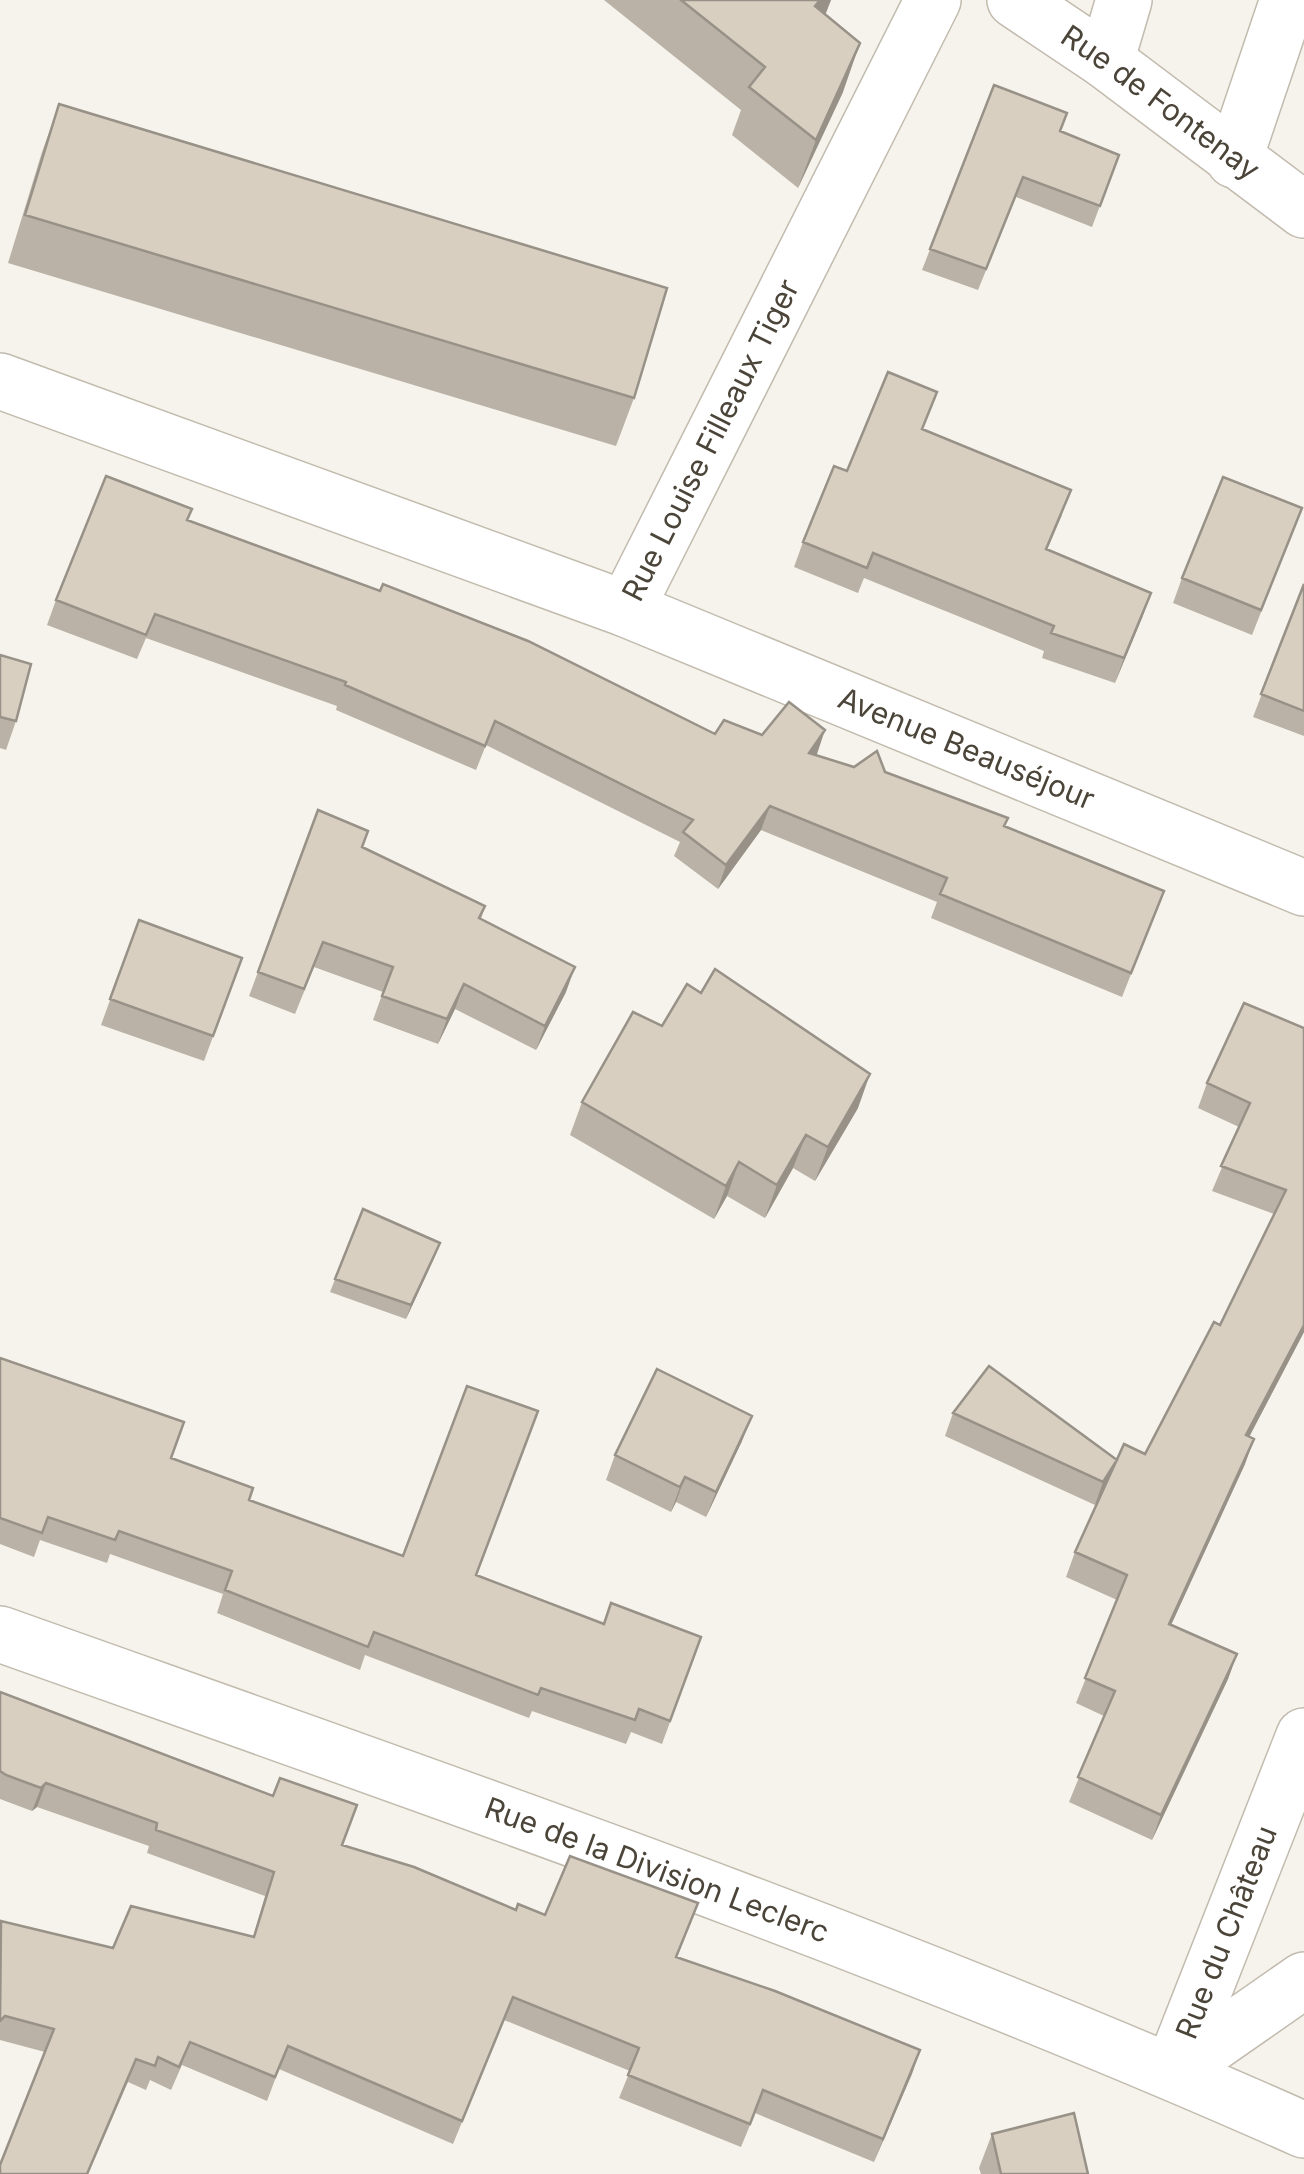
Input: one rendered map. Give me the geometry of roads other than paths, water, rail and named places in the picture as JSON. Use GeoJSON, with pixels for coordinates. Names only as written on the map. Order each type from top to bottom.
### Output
{"type":"FeatureCollection","features":[{"type":"Feature","properties":{"kind":"street","name":"Rue Louise Filleaux Tiger"},"geometry":{"type":"LineString","coordinates":[[0,381],[626,609],[933,0]]}},
{"type":"Feature","properties":{"kind":"street","name":"Rue de Fontenay"},"geometry":{"type":"LineString","coordinates":[[1015,0],[1106,60],[1304,210]]}},
{"type":"Feature","properties":{"kind":"street"},"geometry":{"type":"LineString","coordinates":[[1106,60],[1124,0]]}},
{"type":"Feature","properties":{"kind":"street"},"geometry":{"type":"LineString","coordinates":[[1234,160],[1288,0]]}},
{"type":"Feature","properties":{"kind":"street","name":"Avenue Beauséjour"},"geometry":{"type":"LineString","coordinates":[[626,609],[1304,888]]}},
{"type":"Feature","properties":{"kind":"street","name":"Rue de la Division Leclerc"},"geometry":{"type":"LineString","coordinates":[[0,1634],[666,1871],[1172,2072],[1304,2130]]}},
{"type":"Feature","properties":{"kind":"street","name":"Rue du Château"},"geometry":{"type":"LineString","coordinates":[[1172,2072],[1304,1736]]}},
{"type":"Feature","properties":{"kind":"street"},"geometry":{"type":"LineString","coordinates":[[1172,2072],[1304,1980]]}}]}
